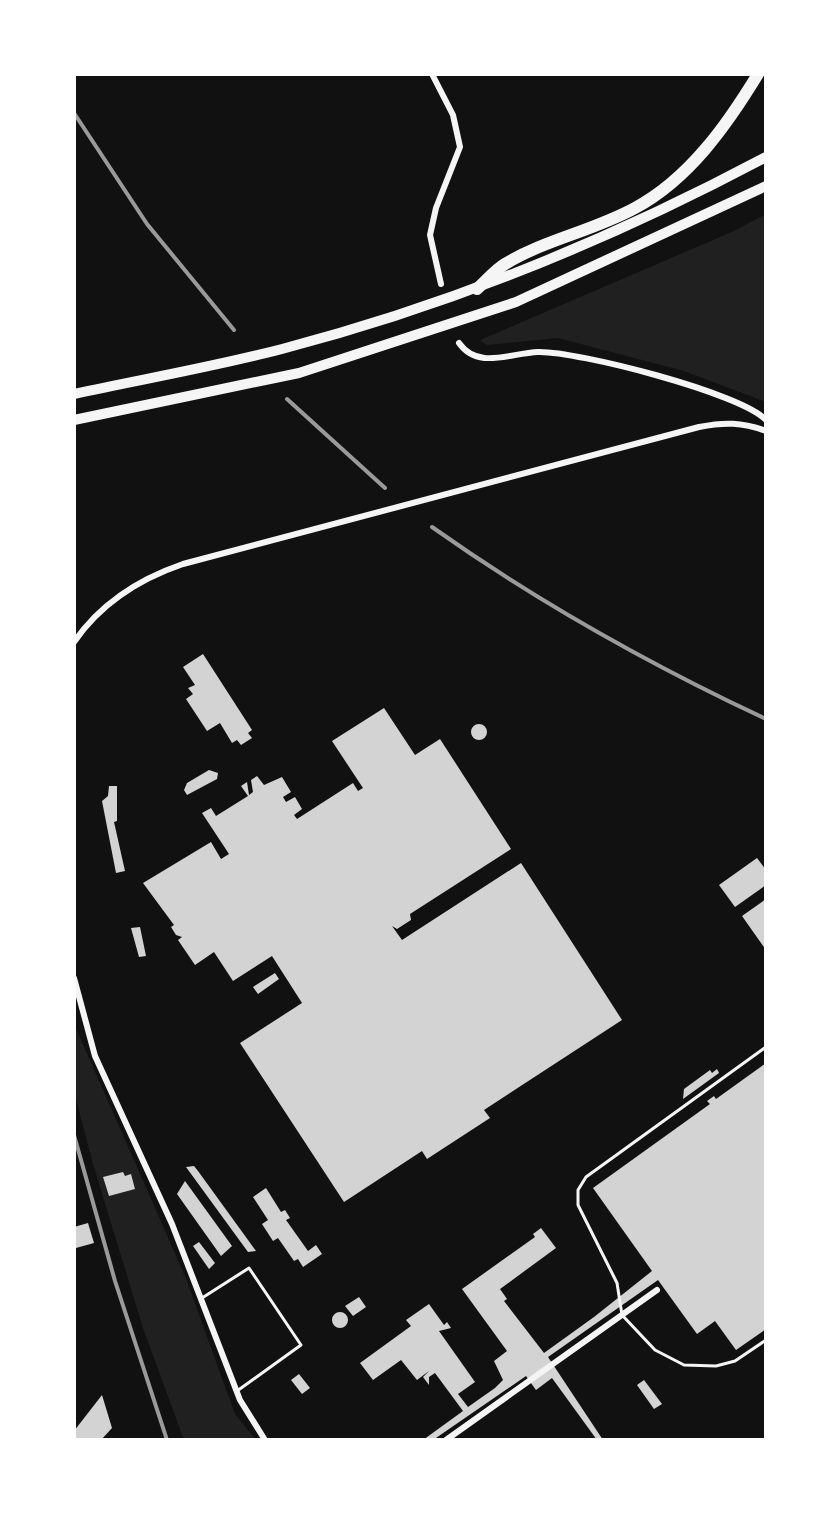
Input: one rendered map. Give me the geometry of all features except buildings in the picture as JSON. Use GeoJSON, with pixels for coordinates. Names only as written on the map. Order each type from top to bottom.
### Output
{"type":"FeatureCollection","features":[{"type":"Feature","properties":{"kind":"highway"},"geometry":{"type":"LineString","coordinates":[[477,289],[504,265],[625,213],[667,186],[699,156],[731,118],[758,74]]}},
{"type":"Feature","properties":{"kind":"highway"},"geometry":{"type":"LineString","coordinates":[[74,394],[282,349],[477,289],[607,235],[766,157]]}},
{"type":"Feature","properties":{"kind":"highway"},"geometry":{"type":"LineString","coordinates":[[74,420],[299,373],[516,302],[766,186]]}},
{"type":"Feature","properties":{"kind":"street"},"geometry":{"type":"LineString","coordinates":[[432,74],[453,115],[460,147],[430,235],[441,284]]}},
{"type":"Feature","properties":{"kind":"street"},"geometry":{"type":"LineString","coordinates":[[459,343],[469,355],[479,358],[536,352],[583,355],[742,404],[766,420]]}},
{"type":"Feature","properties":{"kind":"street"},"geometry":{"type":"LineString","coordinates":[[74,642],[92,619],[122,593],[160,572],[183,564],[699,427],[722,422],[746,424],[766,431]]}},
{"type":"Feature","properties":{"kind":"street"},"geometry":{"type":"LineString","coordinates":[[74,978],[95,1056],[202,1298],[244,1410],[265,1440]]}},
{"type":"Feature","properties":{"kind":"street"},"geometry":{"type":"LineString","coordinates":[[446,1440],[657,1290]]}},
{"type":"Feature","properties":{"kind":"lane"},"geometry":{"type":"LineString","coordinates":[[766,1047],[586,1177],[578,1190],[578,1205],[617,1283],[622,1315],[655,1350],[684,1365],[716,1366],[735,1361],[766,1340]]}},
{"type":"Feature","properties":{"kind":"lane"},"geometry":{"type":"LineString","coordinates":[[202,1298],[249,1268],[301,1345],[237,1391]]}},
{"type":"Feature","properties":{"kind":"shaded area"},"geometry":{"type":"Polygon","coordinates":[[[766,214],[766,402],[684,371],[558,338],[487,345],[480,340],[734,231],[766,214]]]}},
{"type":"Feature","properties":{"kind":"shaded area"},"geometry":{"type":"Polygon","coordinates":[[[74,1024],[185,1276],[235,1414],[256,1440],[184,1440],[143,1328],[93,1164],[74,1091],[74,1024]]]}},
{"type":"Feature","properties":{"kind":"railway"},"geometry":{"type":"LineString","coordinates":[[74,113],[147,224],[234,330]]}},
{"type":"Feature","properties":{"kind":"railway"},"geometry":{"type":"LineString","coordinates":[[287,399],[385,488]]}},
{"type":"Feature","properties":{"kind":"railway"},"geometry":{"type":"LineString","coordinates":[[432,527],[512,581],[595,630],[766,719]]}},
{"type":"Feature","properties":{"kind":"railway"},"geometry":{"type":"LineString","coordinates":[[74,1135],[115,1281],[167,1440]]}}]}
